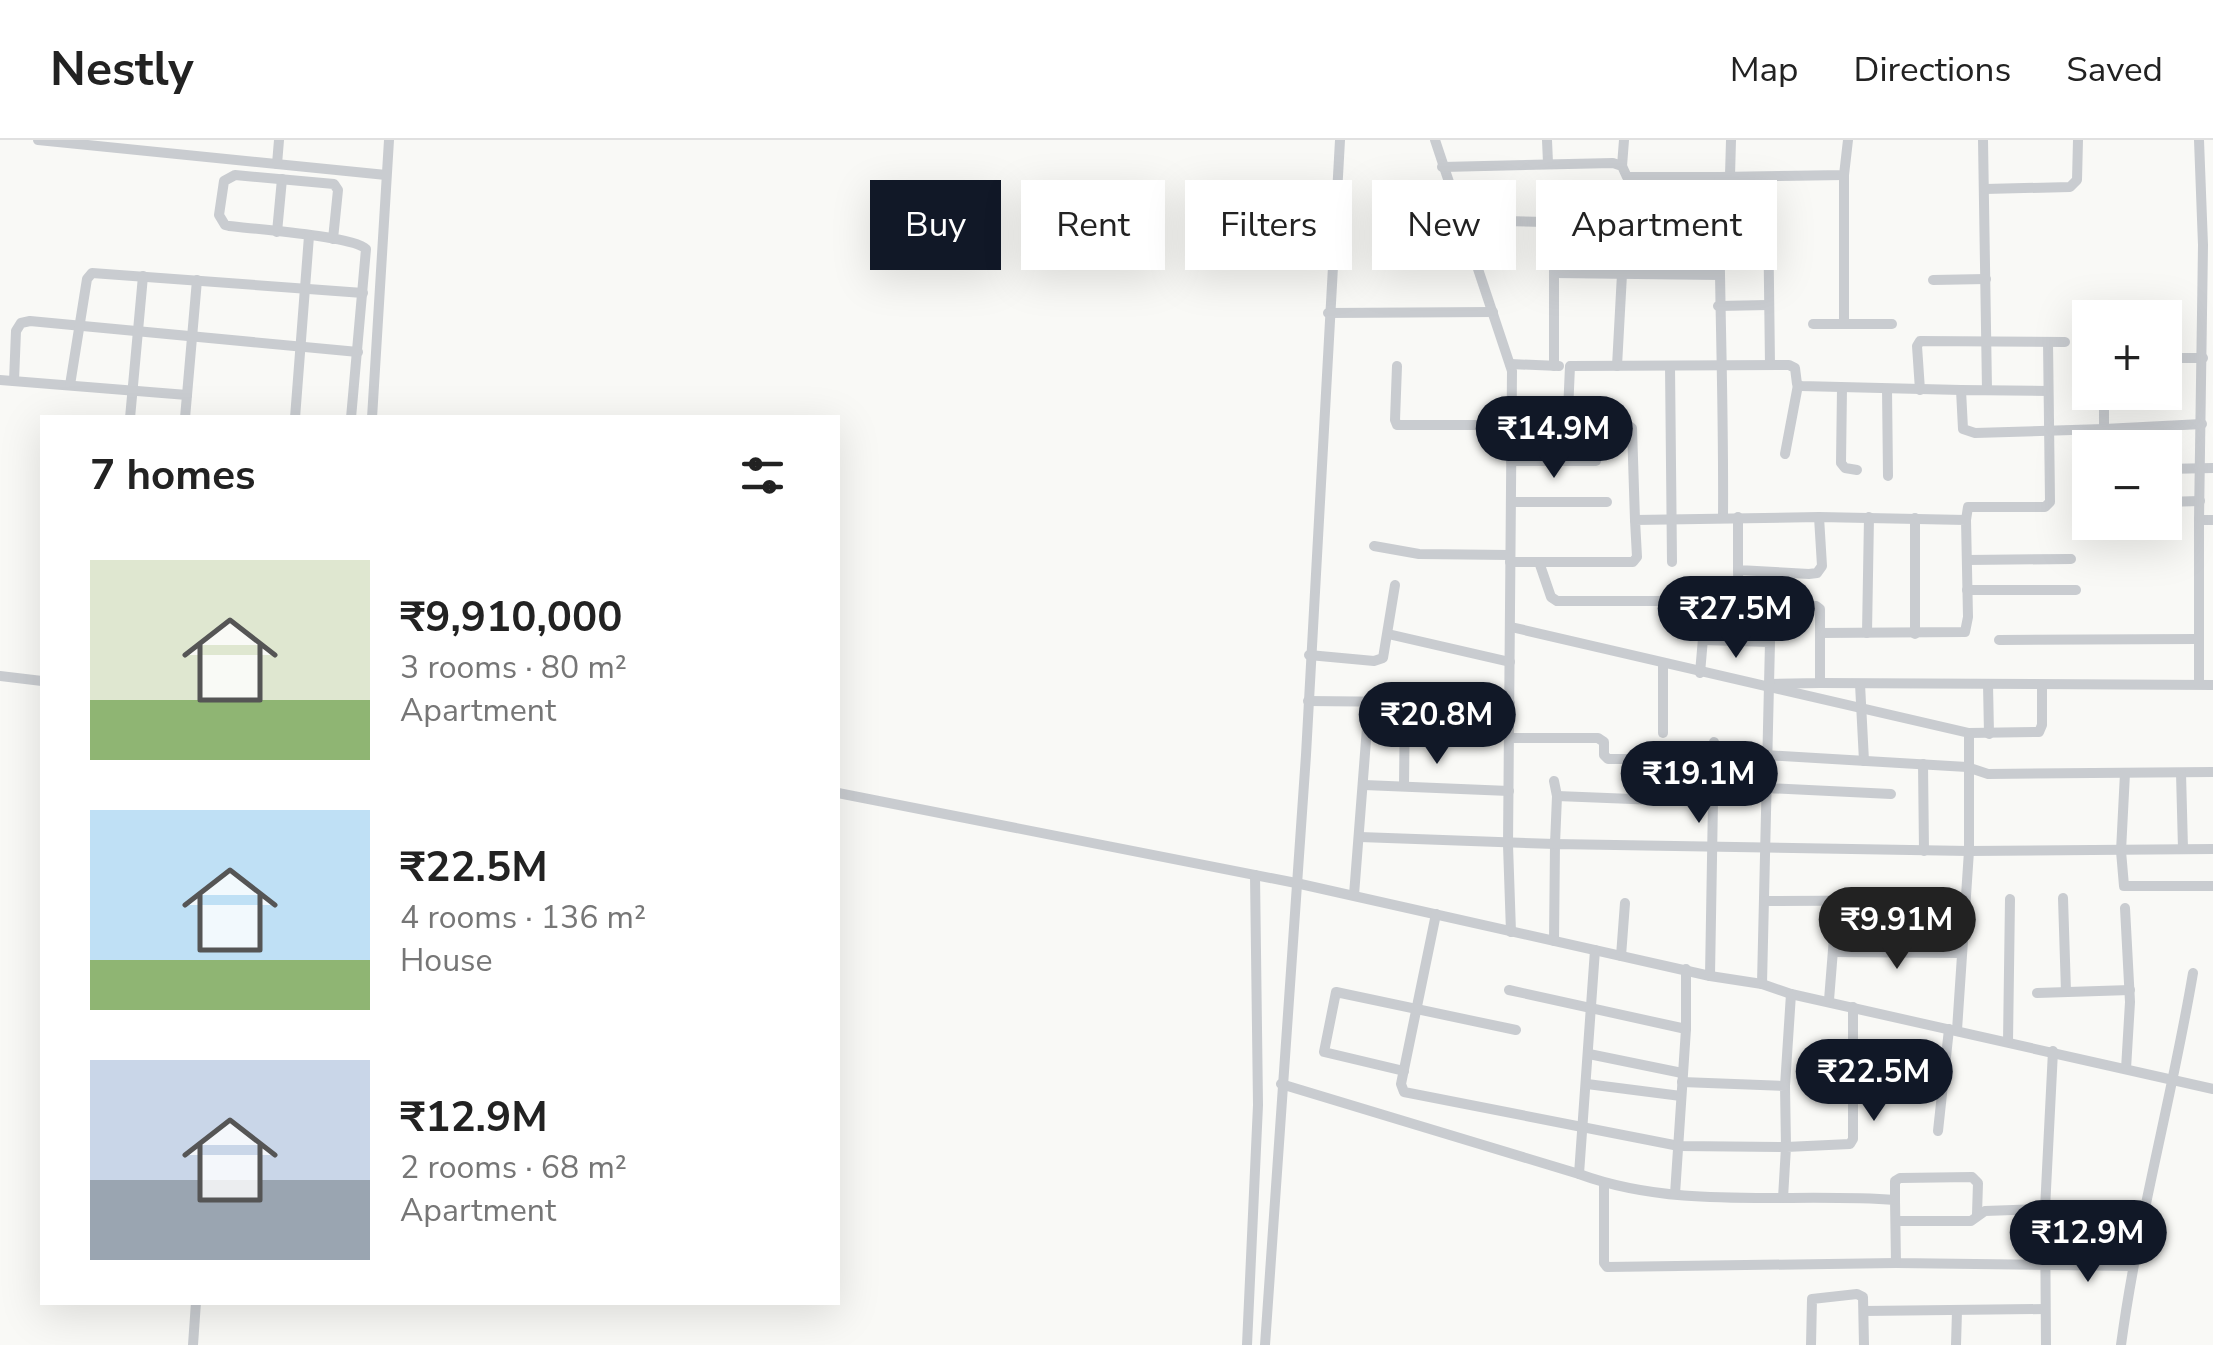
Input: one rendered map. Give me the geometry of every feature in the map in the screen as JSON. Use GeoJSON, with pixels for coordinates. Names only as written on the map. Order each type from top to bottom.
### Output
{"type":"FeatureCollection","features":[{"type":"Feature","properties":{"kind":"street"},"geometry":{"type":"LineString","coordinates":[[38,140],[386,175]]}},
{"type":"Feature","properties":{"kind":"street"},"geometry":{"type":"LineString","coordinates":[[277,164],[279,140]]}},
{"type":"Feature","properties":{"kind":"street"},"geometry":{"type":"LineString","coordinates":[[372,415],[388,140]]}},
{"type":"Feature","properties":{"kind":"street"},"geometry":{"type":"LineString","coordinates":[[1264,1345],[1308,701],[1340,140]]}},
{"type":"Feature","properties":{"kind":"street"},"geometry":{"type":"LineString","coordinates":[[1434,140],[1447,180]]}},
{"type":"Feature","properties":{"kind":"street"},"geometry":{"type":"LineString","coordinates":[[1547,140],[1548,163]]}},
{"type":"Feature","properties":{"kind":"street"},"geometry":{"type":"LineString","coordinates":[[1624,140],[1622,166],[1626,177],[1844,174]]}},
{"type":"Feature","properties":{"kind":"street"},"geometry":{"type":"LineString","coordinates":[[1725,180],[1731,140]]}},
{"type":"Feature","properties":{"kind":"street"},"geometry":{"type":"LineString","coordinates":[[1844,324],[1844,174],[1848,140]]}},
{"type":"Feature","properties":{"kind":"street"},"geometry":{"type":"LineString","coordinates":[[1983,140],[1987,390]]}},
{"type":"Feature","properties":{"kind":"street"},"geometry":{"type":"LineString","coordinates":[[1985,189],[2070,187],[2077,180],[2078,140]]}},
{"type":"Feature","properties":{"kind":"street"},"geometry":{"type":"LineString","coordinates":[[2198,684],[2199,520],[2207,468],[2202,424],[2208,208],[2199,140]]}},
{"type":"Feature","properties":{"kind":"street"},"geometry":{"type":"LineString","coordinates":[[1442,167],[1548,163],[1622,166]]}},
{"type":"Feature","properties":{"kind":"street"},"geometry":{"type":"LineString","coordinates":[[334,239],[336,187],[331,184],[230,176],[222,184],[222,223],[276,232],[358,242],[366,249],[352,415]]}},
{"type":"Feature","properties":{"kind":"street"},"geometry":{"type":"LineString","coordinates":[[276,232],[282,179]]}},
{"type":"Feature","properties":{"kind":"street"},"geometry":{"type":"LineString","coordinates":[[295,415],[309,236]]}},
{"type":"Feature","properties":{"kind":"street"},"geometry":{"type":"LineString","coordinates":[[1478,270],[1510,364],[1511,932]]}},
{"type":"Feature","properties":{"kind":"street"},"geometry":{"type":"LineString","coordinates":[[1554,270],[1554,366]]}},
{"type":"Feature","properties":{"kind":"street"},"geometry":{"type":"LineString","coordinates":[[1718,270],[1723,517]]}},
{"type":"Feature","properties":{"kind":"street"},"geometry":{"type":"LineString","coordinates":[[1768,270],[1770,365]]}},
{"type":"Feature","properties":{"kind":"street"},"geometry":{"type":"LineString","coordinates":[[70,386],[87,279],[92,273],[363,292]]}},
{"type":"Feature","properties":{"kind":"street"},"geometry":{"type":"LineString","coordinates":[[1554,273],[1718,276]]}},
{"type":"Feature","properties":{"kind":"street"},"geometry":{"type":"LineString","coordinates":[[1617,366],[1622,274]]}},
{"type":"Feature","properties":{"kind":"street"},"geometry":{"type":"LineString","coordinates":[[130,415],[143,276]]}},
{"type":"Feature","properties":{"kind":"street"},"geometry":{"type":"LineString","coordinates":[[1933,280],[1986,278]]}},
{"type":"Feature","properties":{"kind":"street"},"geometry":{"type":"LineString","coordinates":[[185,415],[197,280]]}},
{"type":"Feature","properties":{"kind":"street"},"geometry":{"type":"LineString","coordinates":[[1718,306],[1768,305]]}},
{"type":"Feature","properties":{"kind":"street"},"geometry":{"type":"LineString","coordinates":[[1328,312],[1493,312]]}},
{"type":"Feature","properties":{"kind":"street"},"geometry":{"type":"LineString","coordinates":[[14,381],[16,331],[21,324],[358,352]]}},
{"type":"Feature","properties":{"kind":"street"},"geometry":{"type":"LineString","coordinates":[[1813,324],[1892,324]]}},
{"type":"Feature","properties":{"kind":"street"},"geometry":{"type":"LineString","coordinates":[[1920,390],[1920,342],[2065,342]]}},
{"type":"Feature","properties":{"kind":"street"},"geometry":{"type":"LineString","coordinates":[[1820,633],[1965,632],[1968,507],[2048,506],[2048,342]]}},
{"type":"Feature","properties":{"kind":"street"},"geometry":{"type":"LineString","coordinates":[[2182,358],[2203,358]]}},
{"type":"Feature","properties":{"kind":"street"},"geometry":{"type":"LineString","coordinates":[[1510,364],[1793,366],[1798,385],[1785,454]]}},
{"type":"Feature","properties":{"kind":"street"},"geometry":{"type":"LineString","coordinates":[[1397,366],[1397,425],[1512,425]]}},
{"type":"Feature","properties":{"kind":"street"},"geometry":{"type":"LineString","coordinates":[[1374,546],[1419,554],[1538,562],[1633,562],[1637,556],[1632,428],[1622,422],[1571,421],[1570,366]]}},
{"type":"Feature","properties":{"kind":"street"},"geometry":{"type":"LineString","coordinates":[[1670,366],[1672,562]]}},
{"type":"Feature","properties":{"kind":"street"},"geometry":{"type":"LineString","coordinates":[[0,380],[187,395]]}},
{"type":"Feature","properties":{"kind":"street"},"geometry":{"type":"LineString","coordinates":[[1798,385],[2048,392]]}},
{"type":"Feature","properties":{"kind":"street"},"geometry":{"type":"LineString","coordinates":[[1842,388],[1841,463],[1857,470]]}},
{"type":"Feature","properties":{"kind":"street"},"geometry":{"type":"LineString","coordinates":[[1887,389],[1888,476]]}},
{"type":"Feature","properties":{"kind":"street"},"geometry":{"type":"LineString","coordinates":[[1961,390],[1961,421],[1967,432],[2202,424]]}},
{"type":"Feature","properties":{"kind":"street"},"geometry":{"type":"LineString","coordinates":[[2104,410],[2104,428]]}},
{"type":"Feature","properties":{"kind":"street"},"geometry":{"type":"LineString","coordinates":[[1512,461],[1596,460]]}},
{"type":"Feature","properties":{"kind":"street"},"geometry":{"type":"LineString","coordinates":[[2182,469],[2207,468]]}},
{"type":"Feature","properties":{"kind":"street"},"geometry":{"type":"LineString","coordinates":[[2182,502],[2200,501]]}},
{"type":"Feature","properties":{"kind":"street"},"geometry":{"type":"LineString","coordinates":[[1511,502],[1607,502]]}},
{"type":"Feature","properties":{"kind":"street"},"geometry":{"type":"LineString","coordinates":[[1738,517],[1738,604],[1820,608],[1820,683]]}},
{"type":"Feature","properties":{"kind":"street"},"geometry":{"type":"LineString","coordinates":[[1738,570],[1817,572],[1822,566],[1820,517]]}},
{"type":"Feature","properties":{"kind":"street"},"geometry":{"type":"LineString","coordinates":[[1866,633],[1869,517]]}},
{"type":"Feature","properties":{"kind":"street"},"geometry":{"type":"LineString","coordinates":[[1915,634],[1916,518]]}},
{"type":"Feature","properties":{"kind":"street"},"geometry":{"type":"LineString","coordinates":[[1634,520],[1966,520]]}},
{"type":"Feature","properties":{"kind":"street"},"geometry":{"type":"LineString","coordinates":[[2199,520],[2213,520]]}},
{"type":"Feature","properties":{"kind":"street"},"geometry":{"type":"LineString","coordinates":[[1967,560],[2071,559]]}},
{"type":"Feature","properties":{"kind":"street"},"geometry":{"type":"LineString","coordinates":[[1538,562],[1551,596],[1557,601],[1696,602],[1703,609],[1700,673]]}},
{"type":"Feature","properties":{"kind":"street"},"geometry":{"type":"LineString","coordinates":[[1309,654],[1379,660],[1385,655],[1395,584]]}},
{"type":"Feature","properties":{"kind":"street"},"geometry":{"type":"LineString","coordinates":[[1967,590],[2076,590]]}},
{"type":"Feature","properties":{"kind":"street"},"geometry":{"type":"LineString","coordinates":[[1511,627],[1969,733],[2039,732],[2042,685]]}},
{"type":"Feature","properties":{"kind":"street"},"geometry":{"type":"LineString","coordinates":[[1388,634],[1510,662]]}},
{"type":"Feature","properties":{"kind":"street"},"geometry":{"type":"LineString","coordinates":[[1999,640],[2196,639]]}},
{"type":"Feature","properties":{"kind":"street"},"geometry":{"type":"LineString","coordinates":[[1703,640],[1770,642],[1762,984]]}},
{"type":"Feature","properties":{"kind":"street"},"geometry":{"type":"LineString","coordinates":[[1663,663],[1663,733]]}},
{"type":"Feature","properties":{"kind":"street"},"geometry":{"type":"LineString","coordinates":[[0,676],[40,681]]}},
{"type":"Feature","properties":{"kind":"street"},"geometry":{"type":"LineString","coordinates":[[1860,684],[1864,762]]}},
{"type":"Feature","properties":{"kind":"street"},"geometry":{"type":"LineString","coordinates":[[1988,684],[1988,734]]}},
{"type":"Feature","properties":{"kind":"street"},"geometry":{"type":"LineString","coordinates":[[1770,686],[2213,685]]}},
{"type":"Feature","properties":{"kind":"street"},"geometry":{"type":"LineString","coordinates":[[1404,785],[1406,700]]}},
{"type":"Feature","properties":{"kind":"street"},"geometry":{"type":"LineString","coordinates":[[1308,701],[1510,703]]}},
{"type":"Feature","properties":{"kind":"street"},"geometry":{"type":"LineString","coordinates":[[1354,896],[1369,702]]}},
{"type":"Feature","properties":{"kind":"street"},"geometry":{"type":"LineString","coordinates":[[1938,1131],[1953,1029],[1969,851],[1969,733]]}},
{"type":"Feature","properties":{"kind":"street"},"geometry":{"type":"LineString","coordinates":[[1511,738],[1598,738],[1604,742],[1608,759],[1686,759]]}},
{"type":"Feature","properties":{"kind":"street"},"geometry":{"type":"LineString","coordinates":[[1710,976],[1714,742]]}},
{"type":"Feature","properties":{"kind":"street"},"geometry":{"type":"LineString","coordinates":[[1766,755],[1967,767],[2004,775],[2213,772]]}},
{"type":"Feature","properties":{"kind":"street"},"geometry":{"type":"LineString","coordinates":[[1923,764],[1924,851]]}},
{"type":"Feature","properties":{"kind":"street"},"geometry":{"type":"LineString","coordinates":[[2125,773],[2121,851],[2124,886],[2213,886]]}},
{"type":"Feature","properties":{"kind":"street"},"geometry":{"type":"LineString","coordinates":[[2181,773],[2183,849]]}},
{"type":"Feature","properties":{"kind":"street"},"geometry":{"type":"LineString","coordinates":[[1554,781],[1554,940]]}},
{"type":"Feature","properties":{"kind":"street"},"geometry":{"type":"LineString","coordinates":[[1364,785],[1509,790]]}},
{"type":"Feature","properties":{"kind":"street"},"geometry":{"type":"LineString","coordinates":[[1765,788],[1892,794]]}},
{"type":"Feature","properties":{"kind":"street"},"geometry":{"type":"LineString","coordinates":[[840,793],[1296,883],[1710,976],[1762,984],[1791,994],[2213,1089]]}},
{"type":"Feature","properties":{"kind":"street"},"geometry":{"type":"LineString","coordinates":[[1556,796],[1682,801]]}},
{"type":"Feature","properties":{"kind":"street"},"geometry":{"type":"LineString","coordinates":[[1360,837],[1508,845],[1766,850],[2213,849]]}},
{"type":"Feature","properties":{"kind":"street"},"geometry":{"type":"LineString","coordinates":[[1247,1345],[1257,1120],[1255,875]]}},
{"type":"Feature","properties":{"kind":"street"},"geometry":{"type":"LineString","coordinates":[[2063,898],[2066,992]]}},
{"type":"Feature","properties":{"kind":"street"},"geometry":{"type":"LineString","coordinates":[[1766,900],[1963,900]]}},
{"type":"Feature","properties":{"kind":"street"},"geometry":{"type":"LineString","coordinates":[[1829,1000],[1836,900]]}},
{"type":"Feature","properties":{"kind":"street"},"geometry":{"type":"LineString","coordinates":[[2008,1042],[2010,900]]}},
{"type":"Feature","properties":{"kind":"street"},"geometry":{"type":"LineString","coordinates":[[1621,956],[1625,903]]}},
{"type":"Feature","properties":{"kind":"street"},"geometry":{"type":"LineString","coordinates":[[2125,908],[2130,990],[2126,1070]]}},
{"type":"Feature","properties":{"kind":"street"},"geometry":{"type":"LineString","coordinates":[[1436,914],[1404,1071],[1404,1092],[1679,1146],[1850,1144],[1854,1130],[1854,1007]]}},
{"type":"Feature","properties":{"kind":"street"},"geometry":{"type":"LineString","coordinates":[[1579,1174],[1595,950]]}},
{"type":"Feature","properties":{"kind":"street"},"geometry":{"type":"LineString","coordinates":[[1833,952],[1961,953]]}},
{"type":"Feature","properties":{"kind":"street"},"geometry":{"type":"LineString","coordinates":[[1675,1194],[1686,969]]}},
{"type":"Feature","properties":{"kind":"street"},"geometry":{"type":"LineString","coordinates":[[2121,1345],[2132,1266],[2175,1080],[2194,973]]}},
{"type":"Feature","properties":{"kind":"street"},"geometry":{"type":"LineString","coordinates":[[1509,990],[1686,1029]]}},
{"type":"Feature","properties":{"kind":"street"},"geometry":{"type":"LineString","coordinates":[[2037,993],[2130,990]]}},
{"type":"Feature","properties":{"kind":"street"},"geometry":{"type":"LineString","coordinates":[[1404,1071],[1328,1054],[1323,1047],[1336,992],[1516,1030]]}},
{"type":"Feature","properties":{"kind":"street"},"geometry":{"type":"LineString","coordinates":[[1783,1198],[1791,994]]}},
{"type":"Feature","properties":{"kind":"street"},"geometry":{"type":"LineString","coordinates":[[2046,1345],[2044,1209],[2054,1051]]}},
{"type":"Feature","properties":{"kind":"street"},"geometry":{"type":"LineString","coordinates":[[1588,1054],[1682,1077],[1786,1086]]}},
{"type":"Feature","properties":{"kind":"street"},"geometry":{"type":"LineString","coordinates":[[1282,1084],[1604,1183],[1675,1194],[1895,1200]]}},
{"type":"Feature","properties":{"kind":"street"},"geometry":{"type":"LineString","coordinates":[[1587,1084],[1681,1096]]}},
{"type":"Feature","properties":{"kind":"street"},"geometry":{"type":"LineString","coordinates":[[1896,1221],[1971,1222],[1978,1214],[1978,1183],[1972,1177],[1895,1181],[1896,1263]]}},
{"type":"Feature","properties":{"kind":"street"},"geometry":{"type":"LineString","coordinates":[[1604,1183],[1604,1263],[1608,1267],[1896,1263],[2132,1266]]}},
{"type":"Feature","properties":{"kind":"street"},"geometry":{"type":"LineString","coordinates":[[1978,1214],[2105,1207],[2143,1210]]}},
{"type":"Feature","properties":{"kind":"street"},"geometry":{"type":"LineString","coordinates":[[1811,1345],[1815,1296],[1860,1295],[1864,1345]]}},
{"type":"Feature","properties":{"kind":"street"},"geometry":{"type":"LineString","coordinates":[[193,1345],[196,1305]]}},
{"type":"Feature","properties":{"kind":"street"},"geometry":{"type":"LineString","coordinates":[[1864,1310],[2045,1309]]}},
{"type":"Feature","properties":{"kind":"street"},"geometry":{"type":"LineString","coordinates":[[1956,1311],[1956,1345]]}}]}
